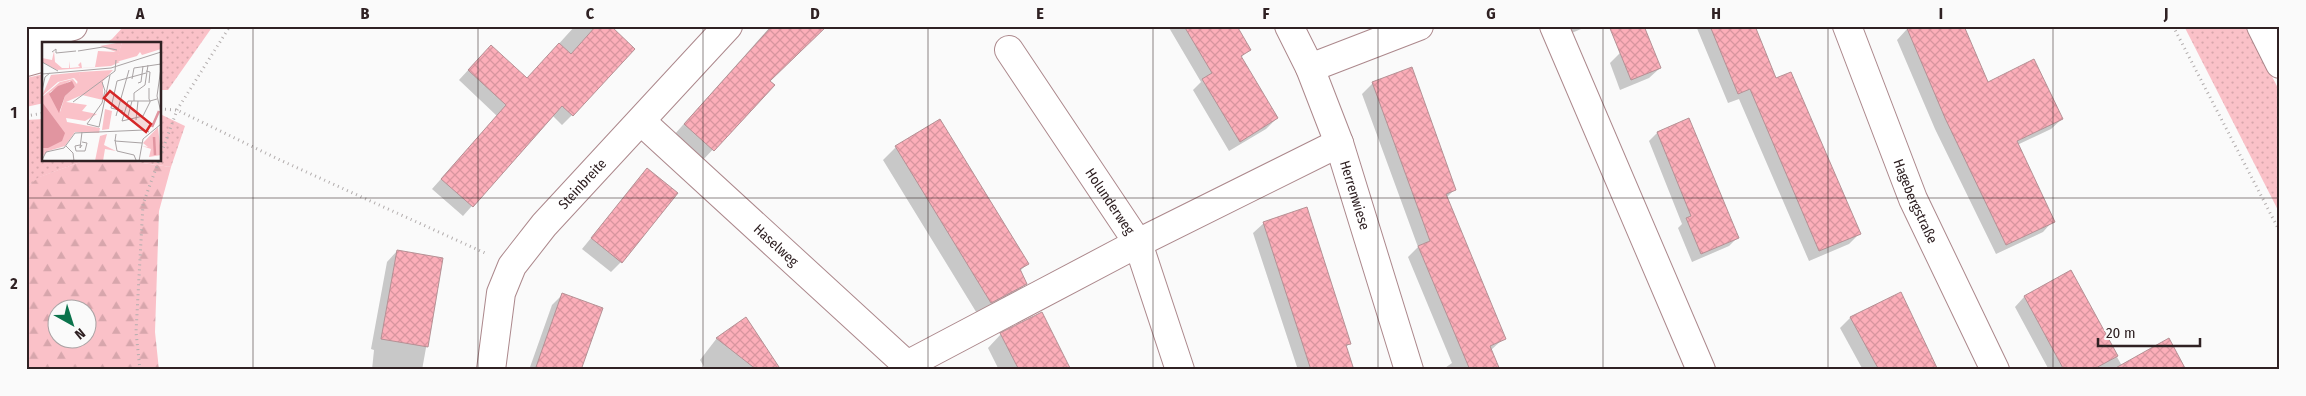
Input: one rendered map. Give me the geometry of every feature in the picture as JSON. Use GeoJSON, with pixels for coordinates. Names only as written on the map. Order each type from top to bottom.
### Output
{"type":"FeatureCollection","features":[{"type":"Feature","properties":{"kind":"street"},"geometry":{"type":"LineString","coordinates":[[26,36],[36,36],[73,26]]}},
{"type":"Feature","properties":{"kind":"street"},"geometry":{"type":"LineString","coordinates":[[64,42],[84,26]]}},
{"type":"Feature","properties":{"kind":"street","name":"Steinbreite"},"geometry":{"type":"LineString","coordinates":[[491,370],[501,293],[512,266],[544,225],[642,122],[728,26]]}},
{"type":"Feature","properties":{"kind":"street","name":"Herrenwiese"},"geometry":{"type":"LineString","coordinates":[[1289,26],[1310,68],[1339,143],[1409,370]]}},
{"type":"Feature","properties":{"kind":"street"},"geometry":{"type":"LineString","coordinates":[[1310,68],[1420,26]]}},
{"type":"Feature","properties":{"kind":"street"},"geometry":{"type":"LineString","coordinates":[[1554,26],[1701,370]]}},
{"type":"Feature","properties":{"kind":"street","name":"Hagebergstraße"},"geometry":{"type":"LineString","coordinates":[[1847,26],[1913,200],[1995,370]]}},
{"type":"Feature","properties":{"kind":"street"},"geometry":{"type":"LineString","coordinates":[[2261,26],[2280,64]]}},
{"type":"Feature","properties":{"kind":"street","name":"Holunderweg"},"geometry":{"type":"LineString","coordinates":[[1009,50],[1138,243],[1180,370]]}},
{"type":"Feature","properties":{"kind":"street"},"geometry":{"type":"LineString","coordinates":[[26,62],[42,58]]}},
{"type":"Feature","properties":{"kind":"street","name":"Haselweg"},"geometry":{"type":"LineString","coordinates":[[642,122],[908,367]]}},
{"type":"Feature","properties":{"kind":"street"},"geometry":{"type":"LineString","coordinates":[[908,367],[1138,243],[1339,143]]}},
{"type":"Feature","properties":{"kind":"path"},"geometry":{"type":"LineString","coordinates":[[161,154],[178,110],[230,26]]}},
{"type":"Feature","properties":{"kind":"path"},"geometry":{"type":"LineString","coordinates":[[2173,26],[2280,232]]}},
{"type":"Feature","properties":{"kind":"path"},"geometry":{"type":"LineString","coordinates":[[161,109],[178,110],[280,160],[512,266]]}},
{"type":"Feature","properties":{"kind":"path"},"geometry":{"type":"LineString","coordinates":[[26,116],[42,113]]}},
{"type":"Feature","properties":{"kind":"path"},"geometry":{"type":"LineString","coordinates":[[140,370],[136,332],[143,204],[158,161]]}},
{"type":"Feature","properties":{"kind":"green space"},"geometry":{"type":"Polygon","coordinates":[[[124,26],[213,26],[168,90],[161,90],[161,42],[107,42],[124,26]]]}},
{"type":"Feature","properties":{"kind":"green space"},"geometry":{"type":"Polygon","coordinates":[[[2184,26],[2246,26],[2280,92],[2280,214],[2184,26]]]}},
{"type":"Feature","properties":{"kind":"green space"},"geometry":{"type":"Polygon","coordinates":[[[42,74],[42,103],[26,107],[26,78],[42,74]]]}},
{"type":"Feature","properties":{"kind":"green space"},"geometry":{"type":"Polygon","coordinates":[[[161,114],[185,126],[171,167],[128,161],[161,161],[161,114]]]}},
{"type":"Feature","properties":{"kind":"green space"},"geometry":{"type":"Polygon","coordinates":[[[42,119],[42,161],[83,161],[40,177],[26,188],[26,120],[42,119]]]}},
{"type":"Feature","properties":{"kind":"green space"},"geometry":{"type":"Polygon","coordinates":[[[83,161],[128,161],[171,167],[159,211],[155,332],[159,370],[26,370],[26,188],[39,177],[83,161]]]}},
{"type":"Feature","properties":{"kind":"building"},"geometry":{"type":"Polygon","coordinates":[[[596,26],[611,26],[635,49],[573,116],[562,106],[473,207],[441,179],[506,105],[468,70],[491,45],[527,78],[559,43],[571,54],[596,26]]]}},
{"type":"Feature","properties":{"kind":"building"},"geometry":{"type":"Polygon","coordinates":[[[772,26],[827,26],[770,81],[775,85],[714,151],[684,124],[772,26]]]}},
{"type":"Feature","properties":{"kind":"building"},"geometry":{"type":"Polygon","coordinates":[[[1184,26],[1237,26],[1251,50],[1241,56],[1278,118],[1240,142],[1202,79],[1212,73],[1184,26]]]}},
{"type":"Feature","properties":{"kind":"building"},"geometry":{"type":"Polygon","coordinates":[[[1609,26],[1644,26],[1661,68],[1631,80],[1609,26]]]}},
{"type":"Feature","properties":{"kind":"building"},"geometry":{"type":"Polygon","coordinates":[[[1710,26],[1755,26],[1776,78],[1791,72],[1861,234],[1819,251],[1750,89],[1738,94],[1710,26]]]}},
{"type":"Feature","properties":{"kind":"building"},"geometry":{"type":"Polygon","coordinates":[[[1906,26],[1964,26],[1988,82],[2034,59],[2063,119],[2017,141],[2055,222],[2006,245],[1945,118],[1906,26]]]}},
{"type":"Feature","properties":{"kind":"building"},"geometry":{"type":"Polygon","coordinates":[[[1412,67],[1456,190],[1446,194],[1506,339],[1490,346],[1500,370],[1470,370],[1418,246],[1430,241],[1372,82],[1412,67]]]}},
{"type":"Feature","properties":{"kind":"building"},"geometry":{"type":"Polygon","coordinates":[[[1689,118],[1739,238],[1701,254],[1686,218],[1691,216],[1657,132],[1689,118]]]}},
{"type":"Feature","properties":{"kind":"building"},"geometry":{"type":"Polygon","coordinates":[[[940,119],[1029,264],[1020,269],[1027,284],[991,303],[895,146],[940,119]]]}},
{"type":"Feature","properties":{"kind":"building"},"geometry":{"type":"Polygon","coordinates":[[[647,168],[678,193],[622,263],[591,238],[647,168]]]}},
{"type":"Feature","properties":{"kind":"building"},"geometry":{"type":"Polygon","coordinates":[[[1307,207],[1351,344],[1346,345],[1354,370],[1311,370],[1263,222],[1307,207]]]}},
{"type":"Feature","properties":{"kind":"building"},"geometry":{"type":"Polygon","coordinates":[[[397,250],[443,258],[428,347],[381,339],[397,250]]]}},
{"type":"Feature","properties":{"kind":"building"},"geometry":{"type":"Polygon","coordinates":[[[2071,270],[2118,356],[2092,370],[2064,370],[2024,296],[2071,270]]]}},
{"type":"Feature","properties":{"kind":"building"},"geometry":{"type":"Polygon","coordinates":[[[1901,292],[1938,370],[1879,370],[1850,317],[1901,292]]]}},
{"type":"Feature","properties":{"kind":"building"},"geometry":{"type":"Polygon","coordinates":[[[562,293],[603,308],[581,370],[535,370],[562,293]]]}},
{"type":"Feature","properties":{"kind":"building"},"geometry":{"type":"Polygon","coordinates":[[[1042,312],[1071,370],[1019,370],[1000,333],[1042,312]]]}},
{"type":"Feature","properties":{"kind":"building"},"geometry":{"type":"Polygon","coordinates":[[[746,317],[781,370],[757,370],[716,338],[746,317]]]}},
{"type":"Feature","properties":{"kind":"building"},"geometry":{"type":"Polygon","coordinates":[[[2169,338],[2186,370],[2112,370],[2169,338]]]}}]}
